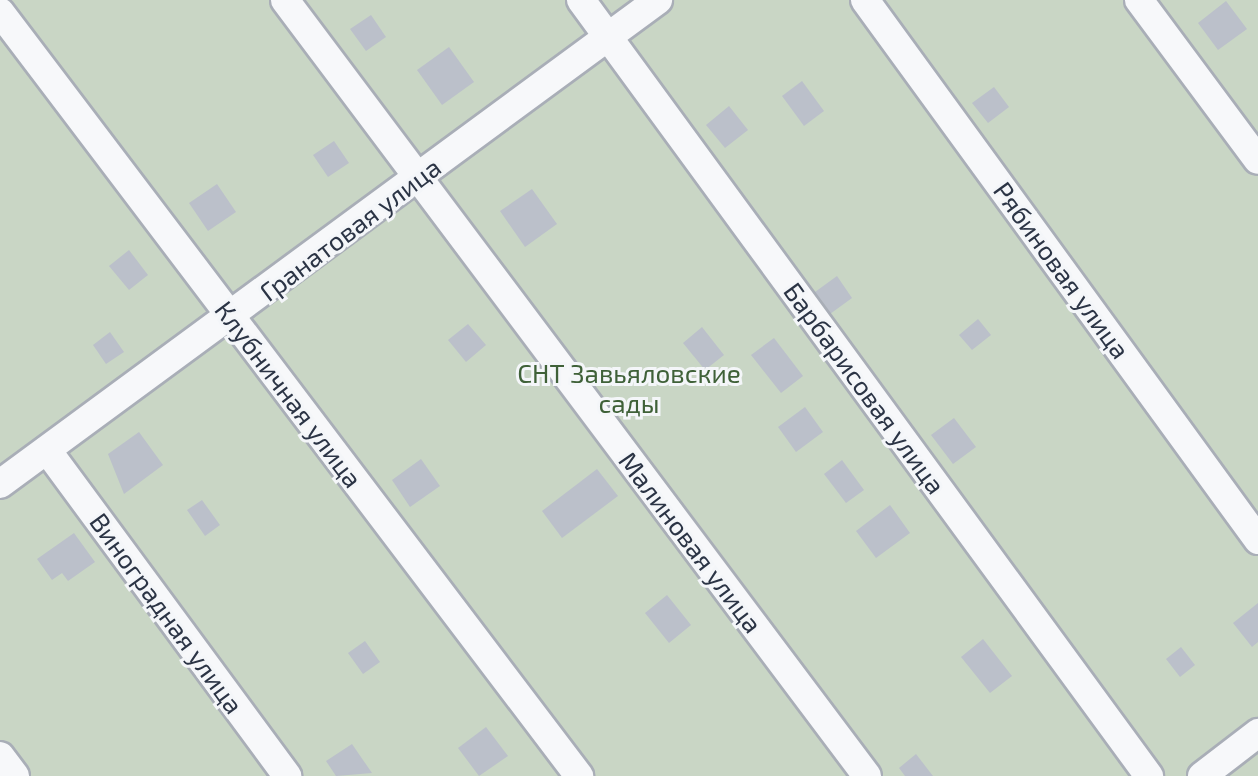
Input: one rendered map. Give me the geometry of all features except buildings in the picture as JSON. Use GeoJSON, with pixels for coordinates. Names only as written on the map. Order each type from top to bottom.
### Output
{"type":"FeatureCollection","features":[{"type":"Feature","properties":{"kind":"street","name":"Малиновая улица"},"geometry":{"type":"LineString","coordinates":[[285,0],[867,776]]}},
{"type":"Feature","properties":{"kind":"street","name":"Барбарисовая улица"},"geometry":{"type":"LineString","coordinates":[[581,0],[1149,776]]}},
{"type":"Feature","properties":{"kind":"street","name":"Гранатовая улица"},"geometry":{"type":"LineString","coordinates":[[0,484],[231,318],[658,0]]}},
{"type":"Feature","properties":{"kind":"street","name":"Рябиновая улица"},"geometry":{"type":"LineString","coordinates":[[865,0],[1258,540]]}},
{"type":"Feature","properties":{"kind":"street"},"geometry":{"type":"LineString","coordinates":[[1139,0],[1258,160]]}},
{"type":"Feature","properties":{"kind":"street","name":"Клубничная улица"},"geometry":{"type":"LineString","coordinates":[[0,12],[579,776]]}},
{"type":"Feature","properties":{"kind":"street","name":"Виноградная улица"},"geometry":{"type":"LineString","coordinates":[[47,450],[287,776]]}},
{"type":"Feature","properties":{"kind":"street"},"geometry":{"type":"LineString","coordinates":[[1202,776],[1258,733]]}},
{"type":"Feature","properties":{"kind":"street"},"geometry":{"type":"LineString","coordinates":[[0,756],[15,776]]}},
{"type":"Feature","properties":{"kind":"green space","name":"СНТ Завьяловские сады"},"geometry":{"type":"Polygon","coordinates":[[[0,0],[1258,0],[1258,776],[0,776],[0,0]]]}}]}
